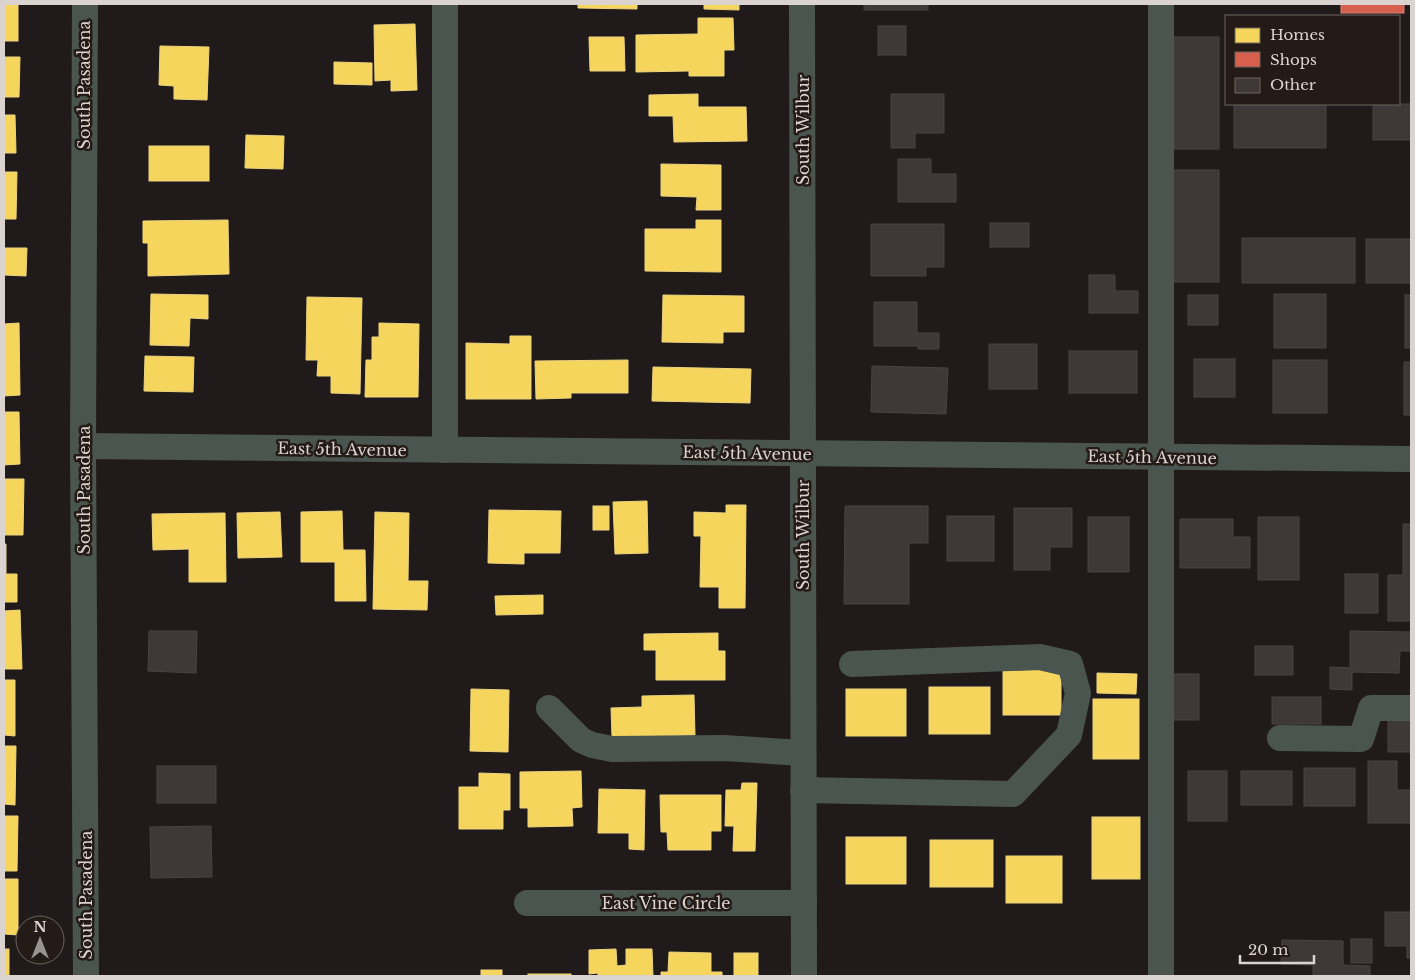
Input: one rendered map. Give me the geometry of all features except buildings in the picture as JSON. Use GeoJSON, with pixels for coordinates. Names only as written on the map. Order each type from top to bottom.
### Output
{"type":"FeatureCollection","features":[{"type":"Feature","properties":{"kind":"street","name":"South Pasadena"},"geometry":{"type":"LineString","coordinates":[[85,4],[83,446],[86,976]]}},
{"type":"Feature","properties":{"kind":"street"},"geometry":{"type":"LineString","coordinates":[[445,4],[445,450]]}},
{"type":"Feature","properties":{"kind":"street","name":"South Wilbur"},"geometry":{"type":"LineString","coordinates":[[802,4],[804,976]]}},
{"type":"Feature","properties":{"kind":"street"},"geometry":{"type":"LineString","coordinates":[[1161,4],[1161,976]]}},
{"type":"Feature","properties":{"kind":"street","name":"East 5th Avenue"},"geometry":{"type":"LineString","coordinates":[[83,446],[1411,460]]}},
{"type":"Feature","properties":{"kind":"street"},"geometry":{"type":"LineString","coordinates":[[803,790],[1013,794],[1069,735],[1078,693],[1070,664],[1040,657],[852,664]]}},
{"type":"Feature","properties":{"kind":"street"},"geometry":{"type":"LineString","coordinates":[[550,708],[581,740],[592,745],[612,749],[724,748],[803,753]]}},
{"type":"Feature","properties":{"kind":"street"},"geometry":{"type":"LineString","coordinates":[[1280,738],[1361,739],[1371,708],[1411,708]]}},
{"type":"Feature","properties":{"kind":"street","name":"East Vine Circle"},"geometry":{"type":"LineString","coordinates":[[527,903],[804,903]]}}]}
